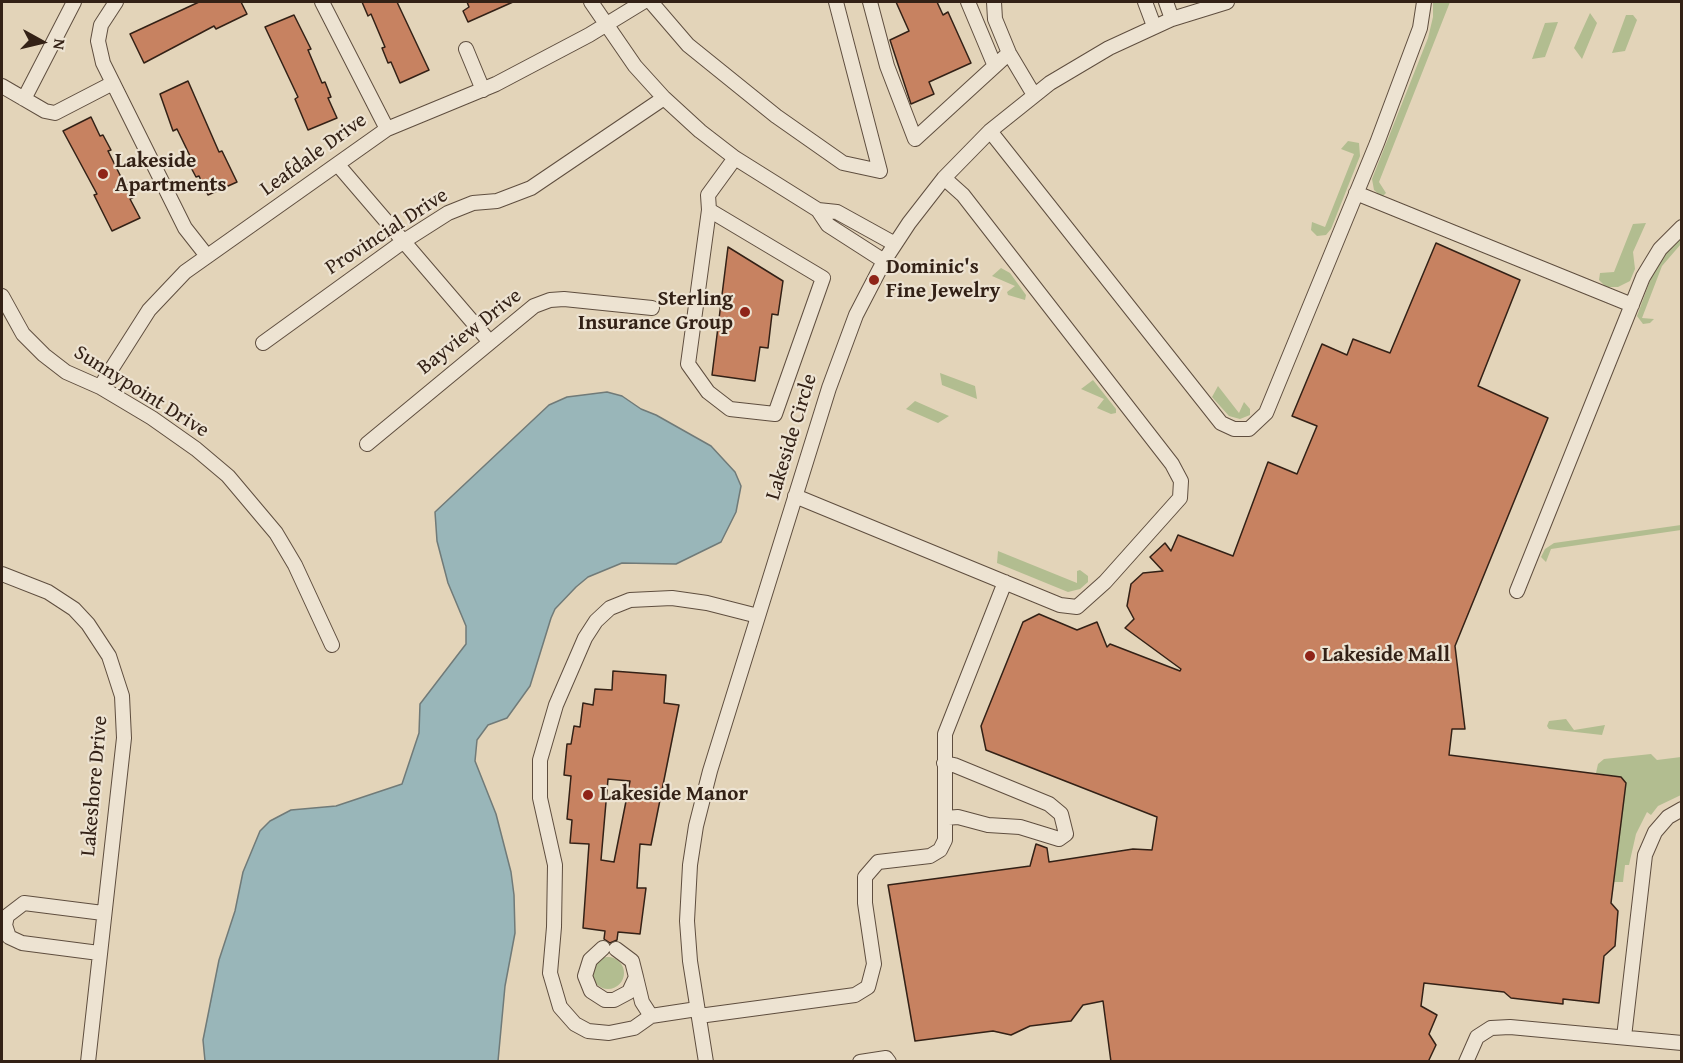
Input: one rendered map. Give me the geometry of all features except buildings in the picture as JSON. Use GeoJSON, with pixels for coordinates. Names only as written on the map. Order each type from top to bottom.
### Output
{"type":"FeatureCollection","features":[{"type":"Feature","properties":{"kind":"street"},"geometry":{"type":"LineString","coordinates":[[24,99],[74,2]]}},
{"type":"Feature","properties":{"kind":"street"},"geometry":{"type":"LineString","coordinates":[[116,2],[106,14],[98,41],[103,63],[185,228],[207,256]]}},
{"type":"Feature","properties":{"kind":"street"},"geometry":{"type":"LineString","coordinates":[[322,2],[387,129]]}},
{"type":"Feature","properties":{"kind":"street"},"geometry":{"type":"LineString","coordinates":[[591,2],[635,66],[664,98],[735,158],[818,210],[828,225],[884,261]]}},
{"type":"Feature","properties":{"kind":"street","name":"Leafdale Drive"},"geometry":{"type":"LineString","coordinates":[[99,387],[149,310],[168,287],[207,256],[387,129],[483,90],[605,25],[643,2]]}},
{"type":"Feature","properties":{"kind":"street"},"geometry":{"type":"LineString","coordinates":[[651,2],[688,45],[776,116],[843,163],[880,171],[836,2]]}},
{"type":"Feature","properties":{"kind":"street"},"geometry":{"type":"LineString","coordinates":[[870,2],[887,66],[915,139],[1008,52]]}},
{"type":"Feature","properties":{"kind":"street"},"geometry":{"type":"LineString","coordinates":[[968,2],[994,64]]}},
{"type":"Feature","properties":{"kind":"street"},"geometry":{"type":"LineString","coordinates":[[994,2],[995,19],[1008,52],[1034,95]]}},
{"type":"Feature","properties":{"kind":"street"},"geometry":{"type":"LineString","coordinates":[[1145,2],[1154,26]]}},
{"type":"Feature","properties":{"kind":"street"},"geometry":{"type":"LineString","coordinates":[[1166,2],[1172,19]]}},
{"type":"Feature","properties":{"kind":"street","name":"Lakeside Circle"},"geometry":{"type":"LineString","coordinates":[[706,1062],[687,921],[693,844],[710,771],[841,352],[884,261],[944,178],[990,131],[1034,95],[1084,62],[1154,26],[1227,2]]}},
{"type":"Feature","properties":{"kind":"street"},"geometry":{"type":"LineString","coordinates":[[990,131],[1221,423],[1234,429],[1249,429],[1266,413],[1356,193],[1420,28],[1424,2]]}},
{"type":"Feature","properties":{"kind":"street"},"geometry":{"type":"LineString","coordinates":[[466,49],[483,90]]}},
{"type":"Feature","properties":{"kind":"street"},"geometry":{"type":"LineString","coordinates":[[2,87],[55,113],[113,83]]}},
{"type":"Feature","properties":{"kind":"street","name":"Provincial Drive"},"geometry":{"type":"LineString","coordinates":[[263,342],[404,241],[448,213],[473,203],[497,201],[531,188],[664,98]]}},
{"type":"Feature","properties":{"kind":"street"},"geometry":{"type":"LineString","coordinates":[[709,210],[823,278],[775,414],[730,409],[708,392],[688,364],[709,210],[708,195],[735,158]]}},
{"type":"Feature","properties":{"kind":"street"},"geometry":{"type":"LineString","coordinates":[[338,165],[489,340]]}},
{"type":"Feature","properties":{"kind":"street"},"geometry":{"type":"LineString","coordinates":[[795,496],[1060,605],[1077,607],[1175,505],[1179,498],[1181,481],[1173,464],[963,195],[944,178]]}},
{"type":"Feature","properties":{"kind":"street"},"geometry":{"type":"LineString","coordinates":[[1356,193],[1632,305]]}},
{"type":"Feature","properties":{"kind":"street"},"geometry":{"type":"LineString","coordinates":[[818,210],[837,212],[895,244]]}},
{"type":"Feature","properties":{"kind":"street"},"geometry":{"type":"LineString","coordinates":[[1517,591],[1651,262],[1682,227]]}},
{"type":"Feature","properties":{"kind":"street","name":"Sunnypoint Drive"},"geometry":{"type":"LineString","coordinates":[[2,296],[23,334],[44,356],[66,372],[99,387],[161,424],[228,476],[276,533],[295,565],[332,645]]}},
{"type":"Feature","properties":{"kind":"street","name":"Bayview Drive"},"geometry":{"type":"LineString","coordinates":[[367,444],[489,340],[534,306],[550,300],[652,308]]}},
{"type":"Feature","properties":{"kind":"street","name":"Lakeshore Drive"},"geometry":{"type":"LineString","coordinates":[[2,574],[48,592],[74,609],[99,639],[116,672],[122,696],[124,738],[88,1062]]}},
{"type":"Feature","properties":{"kind":"street"},"geometry":{"type":"LineString","coordinates":[[758,616],[707,603],[672,598],[630,600],[610,608],[596,621],[585,638],[556,705],[540,760],[540,798],[555,865],[555,927],[550,973],[555,997],[575,1024],[588,1031],[609,1033],[634,1028],[651,1017],[847,996],[862,992],[872,980],[874,964],[864,891],[867,872],[878,862],[930,856],[940,850],[945,840],[944,742],[948,721],[1005,582]]}},
{"type":"Feature","properties":{"kind":"street"},"geometry":{"type":"LineString","coordinates":[[945,764],[964,769],[1049,804],[1061,814],[1066,834],[1059,838],[1020,827],[988,825],[958,817],[945,818]]}},
{"type":"Feature","properties":{"kind":"street"},"geometry":{"type":"LineString","coordinates":[[1624,1037],[1645,855],[1655,832],[1668,817],[1682,810]]}},
{"type":"Feature","properties":{"kind":"street"},"geometry":{"type":"LineString","coordinates":[[99,953],[22,943],[9,937],[5,925],[7,916],[24,903],[103,913]]}},
{"type":"Feature","properties":{"kind":"street"},"geometry":{"type":"LineString","coordinates":[[642,1002],[632,996],[606,1000],[591,991],[587,984],[586,967],[590,960],[609,949],[632,961],[642,1002],[651,1017]]}},
{"type":"Feature","properties":{"kind":"street"},"geometry":{"type":"LineString","coordinates":[[622,997],[629,992],[636,977]]}},
{"type":"Feature","properties":{"kind":"street"},"geometry":{"type":"LineString","coordinates":[[1466,1062],[1477,1037],[1491,1028],[1510,1027],[1682,1043]]}},
{"type":"Feature","properties":{"kind":"street"},"geometry":{"type":"LineString","coordinates":[[860,1062],[886,1058],[889,1062]]}},
{"type":"Feature","properties":{"kind":"green space"},"geometry":{"type":"Polygon","coordinates":[[[1433,2],[1450,2],[1379,182],[1386,193],[1382,197],[1374,190],[1372,179],[1428,38],[1433,17],[1433,2]]]}},
{"type":"Feature","properties":{"kind":"green space"},"geometry":{"type":"Polygon","coordinates":[[[1590,13],[1597,23],[1582,59],[1574,48],[1590,13]]]}},
{"type":"Feature","properties":{"kind":"green space"},"geometry":{"type":"Polygon","coordinates":[[[1626,15],[1633,15],[1637,20],[1625,51],[1612,53],[1626,15]]]}},
{"type":"Feature","properties":{"kind":"green space"},"geometry":{"type":"Polygon","coordinates":[[[1558,22],[1545,57],[1532,59],[1545,23],[1558,22]]]}},
{"type":"Feature","properties":{"kind":"green space"},"geometry":{"type":"Polygon","coordinates":[[[1348,141],[1359,143],[1360,156],[1331,229],[1326,235],[1317,236],[1311,230],[1312,222],[1325,227],[1354,154],[1341,149],[1348,141]]]}},
{"type":"Feature","properties":{"kind":"green space"},"geometry":{"type":"Polygon","coordinates":[[[1646,223],[1633,252],[1635,269],[1630,281],[1618,287],[1606,287],[1599,280],[1600,273],[1614,272],[1633,224],[1646,223]]]}},
{"type":"Feature","properties":{"kind":"green space"},"geometry":{"type":"Polygon","coordinates":[[[1681,237],[1681,244],[1662,266],[1642,318],[1654,319],[1650,323],[1643,324],[1637,316],[1651,278],[1664,254],[1681,237]]]}},
{"type":"Feature","properties":{"kind":"green space"},"geometry":{"type":"Polygon","coordinates":[[[1001,268],[1010,273],[1026,295],[1025,300],[1008,295],[1007,292],[1015,286],[992,276],[1001,268]]]}},
{"type":"Feature","properties":{"kind":"green space"},"geometry":{"type":"Polygon","coordinates":[[[940,373],[975,386],[977,399],[942,385],[940,373]]]}},
{"type":"Feature","properties":{"kind":"green space"},"geometry":{"type":"Polygon","coordinates":[[[1093,380],[1116,409],[1116,413],[1111,414],[1097,408],[1104,399],[1081,389],[1093,380]]]}},
{"type":"Feature","properties":{"kind":"green space"},"geometry":{"type":"Polygon","coordinates":[[[1218,386],[1239,413],[1244,402],[1250,409],[1250,415],[1240,419],[1229,416],[1212,397],[1218,386]]]}},
{"type":"Feature","properties":{"kind":"green space"},"geometry":{"type":"Polygon","coordinates":[[[915,401],[949,416],[938,423],[906,409],[915,401]]]}},
{"type":"Feature","properties":{"kind":"green space"},"geometry":{"type":"Polygon","coordinates":[[[1681,525],[1681,530],[1551,549],[1546,562],[1541,557],[1545,549],[1554,543],[1681,525]]]}},
{"type":"Feature","properties":{"kind":"green space"},"geometry":{"type":"Polygon","coordinates":[[[998,551],[1077,583],[1077,571],[1080,570],[1088,576],[1088,582],[1080,589],[1068,592],[997,563],[998,551]]]}},
{"type":"Feature","properties":{"kind":"green space"},"geometry":{"type":"Polygon","coordinates":[[[1566,719],[1574,730],[1605,725],[1602,735],[1549,729],[1547,726],[1549,721],[1566,719]]]}},
{"type":"Feature","properties":{"kind":"green space"},"geometry":{"type":"Polygon","coordinates":[[[1651,754],[1657,760],[1681,757],[1681,795],[1658,806],[1651,815],[1647,812],[1636,834],[1629,865],[1625,865],[1623,882],[1614,882],[1626,783],[1621,777],[1596,773],[1598,764],[1604,759],[1651,754]]]}},
{"type":"Feature","properties":{"kind":"green space"},"geometry":{"type":"Polygon","coordinates":[[[608,957],[619,962],[624,973],[619,984],[608,989],[597,984],[592,973],[597,962],[608,957]]]}},
{"type":"Feature","properties":{"kind":"water"},"geometry":{"type":"Polygon","coordinates":[[[607,392],[622,396],[641,409],[711,446],[735,472],[741,486],[736,512],[721,542],[676,564],[622,563],[588,577],[576,587],[555,609],[530,686],[507,718],[488,725],[477,740],[475,761],[496,814],[511,872],[514,895],[515,933],[505,986],[498,1061],[205,1061],[203,1040],[219,960],[235,911],[243,872],[260,831],[270,821],[291,810],[336,806],[402,784],[419,733],[420,704],[466,644],[466,626],[448,583],[437,541],[435,512],[549,405],[567,397],[607,392]]]}},
{"type":"Feature","properties":{"kind":"place","name":"Lakeside Apartments"},"geometry":{"type":"Point","coordinates":[103,174]}},
{"type":"Feature","properties":{"kind":"place","name":"Dominic's Fine Jewelry"},"geometry":{"type":"Point","coordinates":[874,280]}},
{"type":"Feature","properties":{"kind":"place","name":"Sterling Insurance Group"},"geometry":{"type":"Point","coordinates":[745,312]}},
{"type":"Feature","properties":{"kind":"place","name":"Lakeside Mall"},"geometry":{"type":"Point","coordinates":[1310,656]}},
{"type":"Feature","properties":{"kind":"place","name":"Lakeside Manor"},"geometry":{"type":"Point","coordinates":[588,795]}}]}
